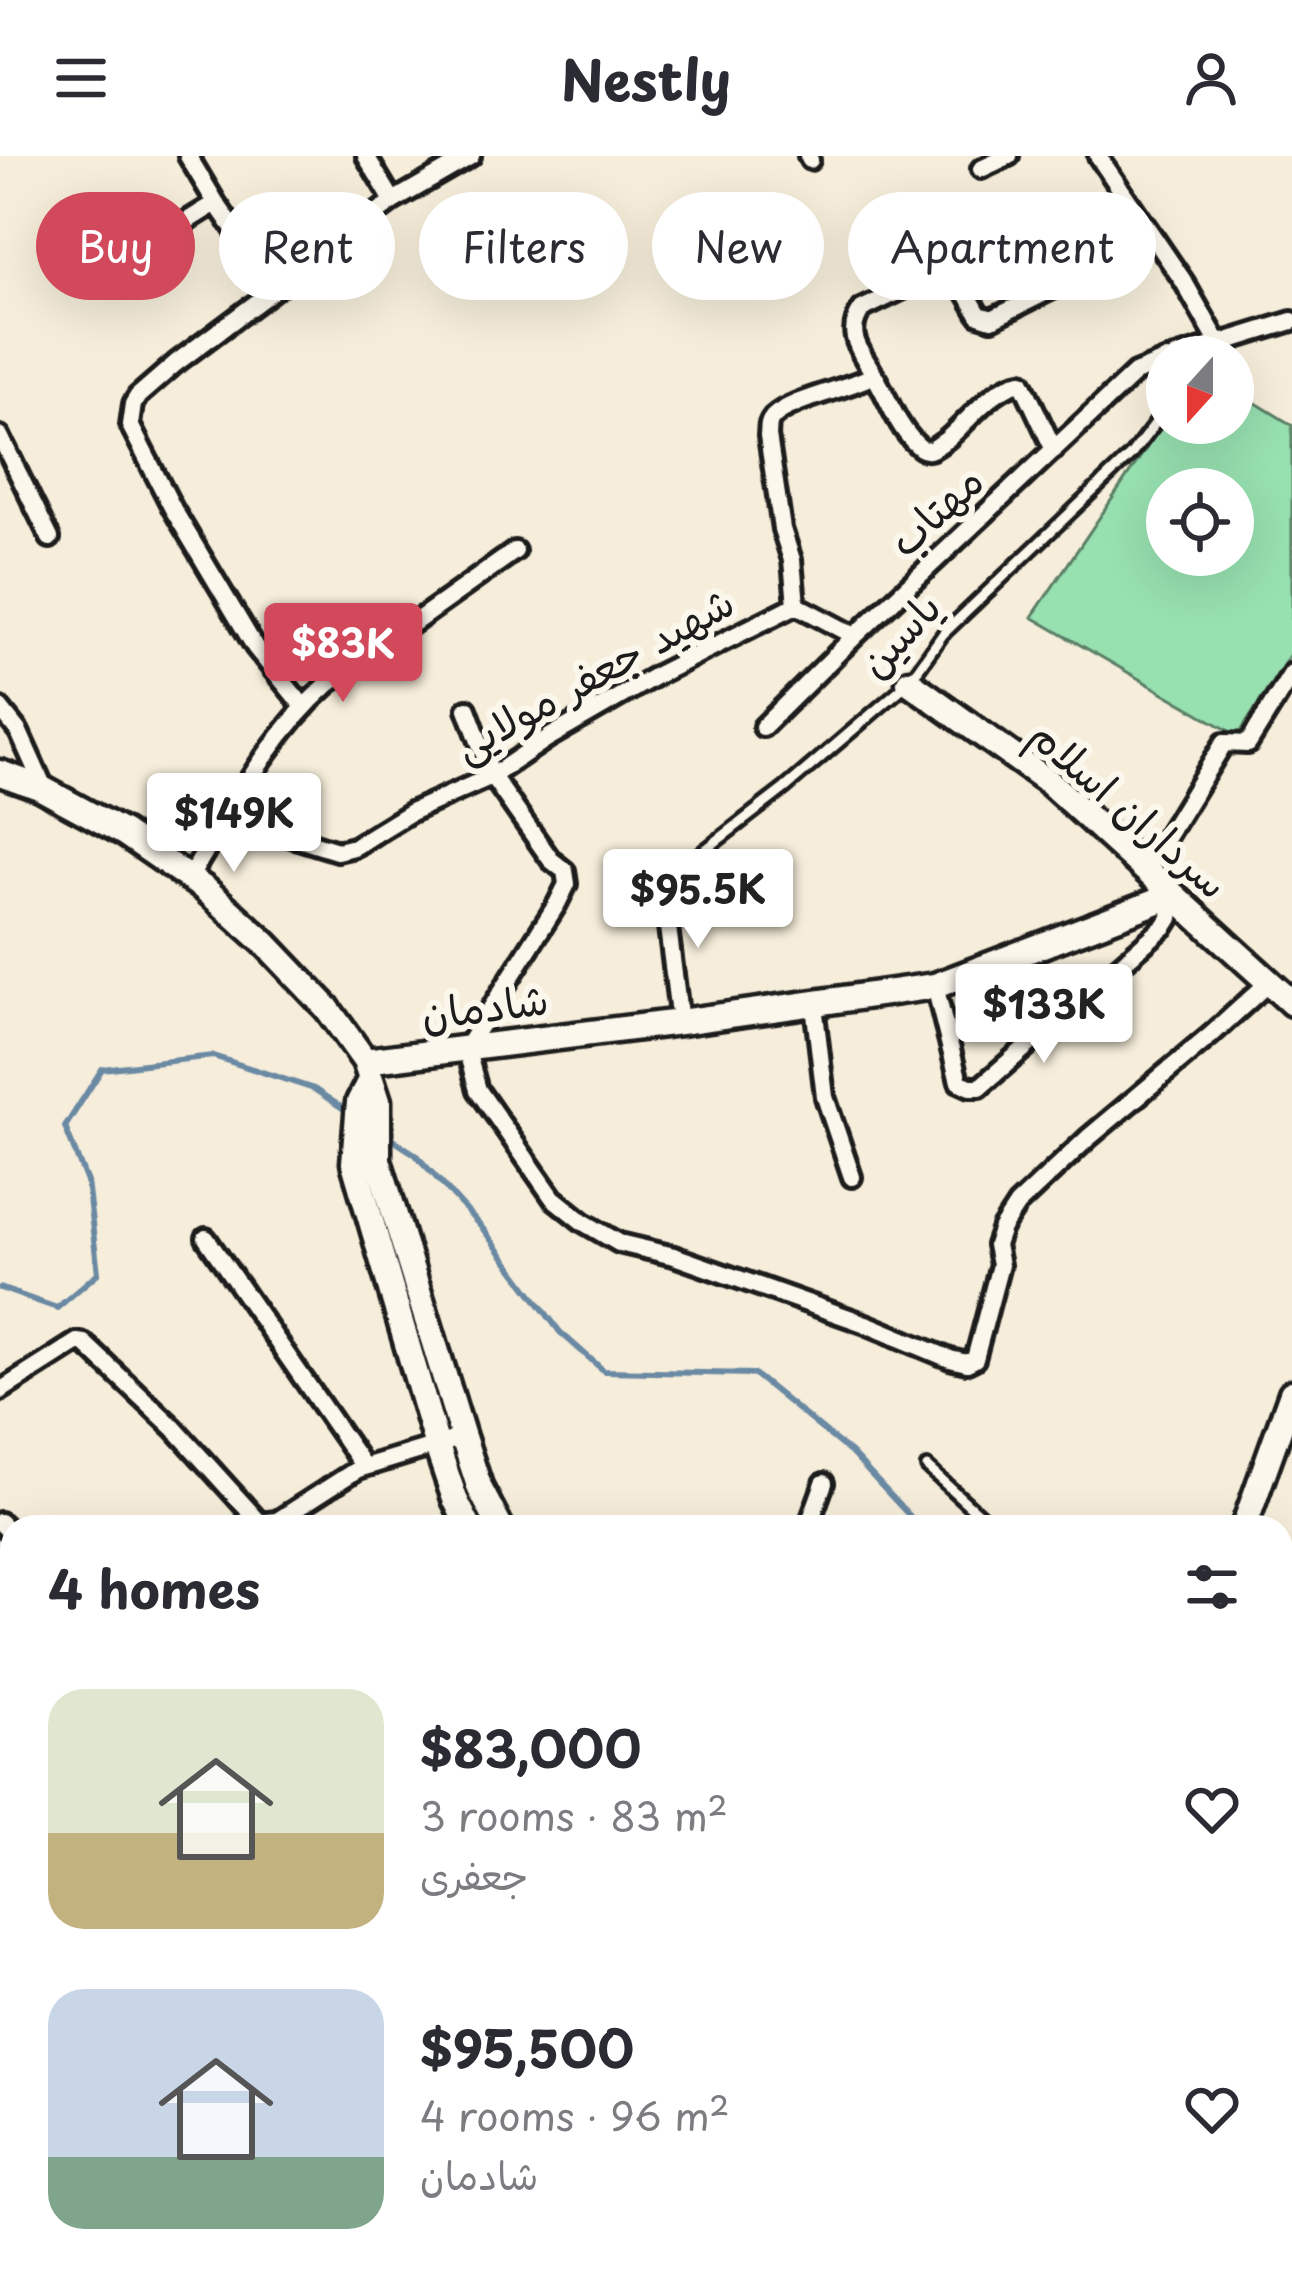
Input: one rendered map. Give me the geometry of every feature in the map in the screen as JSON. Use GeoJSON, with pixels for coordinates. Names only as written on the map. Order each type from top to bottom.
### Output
{"type":"FeatureCollection","features":[{"type":"Feature","properties":{"kind":"street"},"geometry":{"type":"LineString","coordinates":[[188,156],[219,207]]}},
{"type":"Feature","properties":{"kind":"street"},"geometry":{"type":"LineString","coordinates":[[367,156],[388,192]]}},
{"type":"Feature","properties":{"kind":"street"},"geometry":{"type":"LineString","coordinates":[[395,200],[471,156]]}},
{"type":"Feature","properties":{"kind":"street"},"geometry":{"type":"LineString","coordinates":[[981,169],[1010,156]]}},
{"type":"Feature","properties":{"kind":"street"},"geometry":{"type":"LineString","coordinates":[[1098,156],[1122,192]]}},
{"type":"Feature","properties":{"kind":"street"},"geometry":{"type":"LineString","coordinates":[[195,216],[216,203]]}},
{"type":"Feature","properties":{"kind":"street"},"geometry":{"type":"LineString","coordinates":[[1156,242],[1184,282],[1202,336]]}},
{"type":"Feature","properties":{"kind":"street"},"geometry":{"type":"LineString","coordinates":[[260,300],[138,396],[130,425],[172,509],[255,647],[304,706]]}},
{"type":"Feature","properties":{"kind":"street"},"geometry":{"type":"LineString","coordinates":[[881,300],[862,309],[853,335],[896,418],[917,446],[934,449],[991,398],[1022,382],[1054,449]]}},
{"type":"Feature","properties":{"kind":"street"},"geometry":{"type":"LineString","coordinates":[[970,300],[979,315],[992,319],[1031,300]]}},
{"type":"Feature","properties":{"kind":"street"},"geometry":{"type":"LineString","coordinates":[[1248,336],[1292,321]]}},
{"type":"Feature","properties":{"kind":"street","name":"مهتاب"},"geometry":{"type":"LineString","coordinates":[[763,727],[1135,373],[1146,369]]}},
{"type":"Feature","properties":{"kind":"street"},"geometry":{"type":"LineString","coordinates":[[855,636],[796,605],[768,426],[773,417],[793,405],[874,375]]}},
{"type":"Feature","properties":{"kind":"street"},"geometry":{"type":"LineString","coordinates":[[0,436],[50,538]]}},
{"type":"Feature","properties":{"kind":"street"},"geometry":{"type":"LineString","coordinates":[[0,485],[19,475]]}},
{"type":"Feature","properties":{"kind":"street"},"geometry":{"type":"LineString","coordinates":[[189,878],[284,728],[304,706],[515,551]]}},
{"type":"Feature","properties":{"kind":"street","name":"شهید جعفر مولایی"},"geometry":{"type":"LineString","coordinates":[[228,817],[337,851],[354,847],[411,812],[492,776],[657,675],[796,605]]}},
{"type":"Feature","properties":{"kind":"street"},"geometry":{"type":"LineString","coordinates":[[1145,872],[1224,743],[1248,744],[1292,673]]}},
{"type":"Feature","properties":{"kind":"street","name":"سرداران اسلام"},"geometry":{"type":"LineString","coordinates":[[908,682],[1048,782],[1292,1003]]}},
{"type":"Feature","properties":{"kind":"street"},"geometry":{"type":"LineString","coordinates":[[0,708],[19,732],[45,790]]}},
{"type":"Feature","properties":{"kind":"street"},"geometry":{"type":"LineString","coordinates":[[467,709],[492,776],[551,860],[565,871],[567,884],[466,1048],[478,1090],[553,1198],[620,1243],[674,1256],[934,1353],[968,1363],[975,1359],[1000,1265],[996,1245],[1016,1205],[1268,983]]}},
{"type":"Feature","properties":{"kind":"street"},"geometry":{"type":"LineString","coordinates":[[0,773],[45,790],[124,832],[189,878],[266,944],[327,1008],[368,1086],[366,1161],[437,1446],[463,1515]]}},
{"type":"Feature","properties":{"kind":"street"},"geometry":{"type":"LineString","coordinates":[[663,887],[680,1022]]}},
{"type":"Feature","properties":{"kind":"street"},"geometry":{"type":"LineString","coordinates":[[934,986],[959,1082],[980,1087],[1165,926],[1171,896]]}},
{"type":"Feature","properties":{"kind":"street","name":"شادمان"},"geometry":{"type":"LineString","coordinates":[[368,1086],[466,1048],[934,986],[1171,896]]}},
{"type":"Feature","properties":{"kind":"street"},"geometry":{"type":"LineString","coordinates":[[814,1004],[825,1097],[852,1177]]}},
{"type":"Feature","properties":{"kind":"street"},"geometry":{"type":"LineString","coordinates":[[366,1161],[480,1489],[494,1515]]}},
{"type":"Feature","properties":{"kind":"street"},"geometry":{"type":"LineString","coordinates":[[206,1238],[364,1467]]}},
{"type":"Feature","properties":{"kind":"street"},"geometry":{"type":"LineString","coordinates":[[0,1391],[76,1342],[84,1343],[174,1428],[253,1515]]}},
{"type":"Feature","properties":{"kind":"street"},"geometry":{"type":"LineString","coordinates":[[1249,1515],[1292,1393]]}},
{"type":"Feature","properties":{"kind":"street"},"geometry":{"type":"LineString","coordinates":[[287,1515],[364,1467],[463,1438]]}},
{"type":"Feature","properties":{"kind":"street"},"geometry":{"type":"LineString","coordinates":[[812,1515],[824,1483]]}},
{"type":"Feature","properties":{"kind":"lane","name":"یاسین"},"geometry":{"type":"LineString","coordinates":[[663,887],[908,682],[943,634],[1146,435]]}},
{"type":"Feature","properties":{"kind":"lane"},"geometry":{"type":"LineString","coordinates":[[927,1467],[980,1515]]}},
{"type":"Feature","properties":{"kind":"green space"},"geometry":{"type":"Polygon","coordinates":[[[1254,402],[1292,425],[1292,651],[1238,736],[1032,617],[1149,444],[1254,444],[1254,402]]]}},
{"type":"Feature","properties":{"kind":"waterway"},"geometry":{"type":"LineString","coordinates":[[0,1288],[57,1308],[98,1273],[87,1182],[65,1127],[102,1069],[213,1056],[314,1089],[350,1113]]}},
{"type":"Feature","properties":{"kind":"waterway"},"geometry":{"type":"LineString","coordinates":[[387,1136],[415,1154],[483,1229],[560,1332],[604,1371],[754,1374],[851,1453],[909,1515]]}}]}
